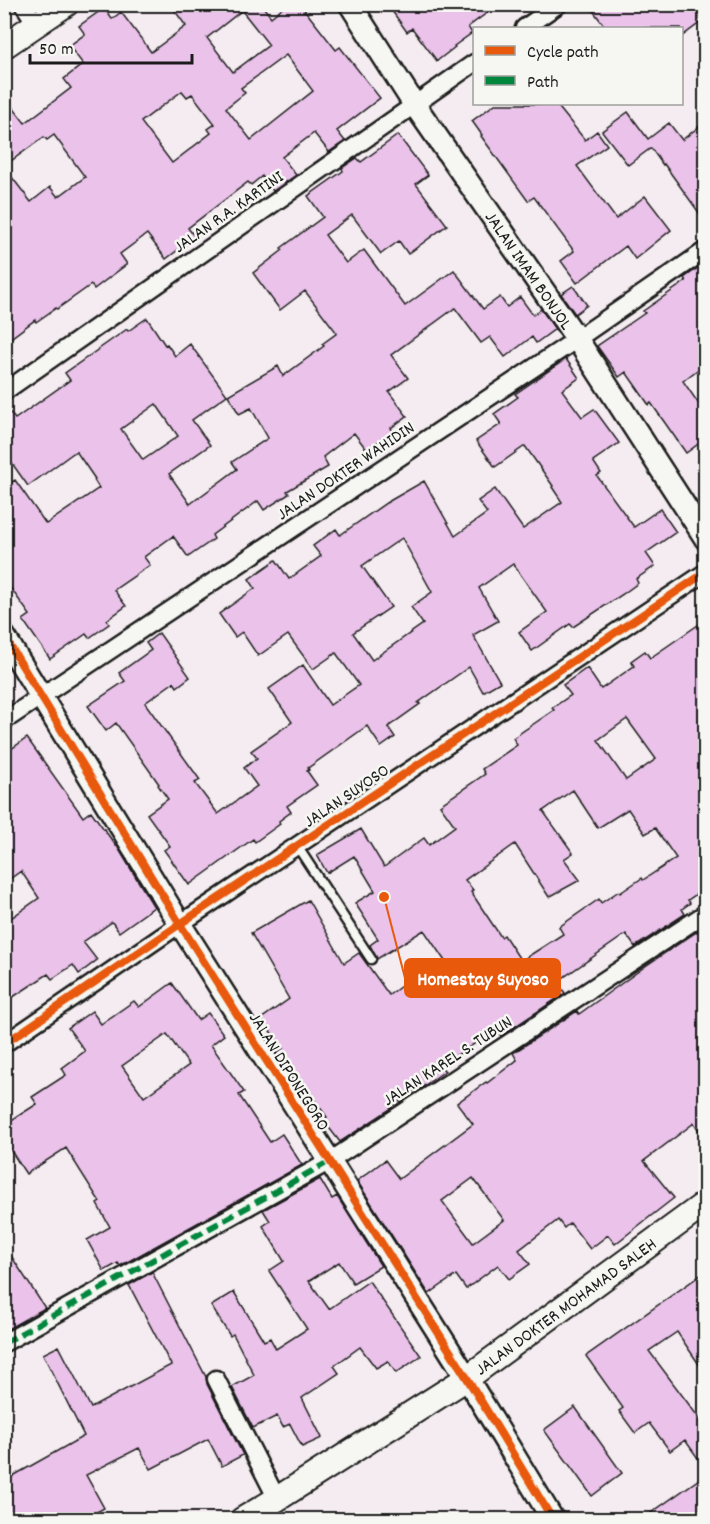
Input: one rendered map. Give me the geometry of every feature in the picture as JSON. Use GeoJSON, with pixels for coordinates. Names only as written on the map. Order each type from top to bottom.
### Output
{"type":"FeatureCollection","features":[{"type":"Feature","properties":{"kind":"main road"},"geometry":{"type":"LineString","coordinates":[[4,46],[66,4]]}},
{"type":"Feature","properties":{"kind":"main road","name":"JALAN DOKTER MOHAMAD SALEH"},"geometry":{"type":"LineString","coordinates":[[242,1520],[467,1378],[705,1203]]}},
{"type":"Feature","properties":{"kind":"street"},"geometry":{"type":"LineString","coordinates":[[23,4],[37,25]]}},
{"type":"Feature","properties":{"kind":"street","name":"JALAN IMAM BONJOL"},"geometry":{"type":"LineString","coordinates":[[350,4],[414,104],[577,339],[705,539]]}},
{"type":"Feature","properties":{"kind":"street"},"geometry":{"type":"LineString","coordinates":[[525,27],[559,4]]}},
{"type":"Feature","properties":{"kind":"street","name":"JALAN R.A. KARTINI"},"geometry":{"type":"LineString","coordinates":[[4,392],[473,64]]}},
{"type":"Feature","properties":{"kind":"street","name":"JALAN DOKTER WAHIDIN"},"geometry":{"type":"LineString","coordinates":[[4,721],[577,339],[705,249]]}},
{"type":"Feature","properties":{"kind":"street","name":"JALAN SUYOSO"},"geometry":{"type":"LineString","coordinates":[[4,1044],[705,572]]}},
{"type":"Feature","properties":{"kind":"street","name":"JALAN DIPONEGORO"},"geometry":{"type":"LineString","coordinates":[[4,636],[180,924],[467,1378],[553,1520]]}},
{"type":"Feature","properties":{"kind":"street","name":"JALAN KAREL S. TUBUN"},"geometry":{"type":"LineString","coordinates":[[4,1343],[330,1161],[705,913]]}},
{"type":"Feature","properties":{"kind":"street"},"geometry":{"type":"LineString","coordinates":[[216,1379],[277,1499]]}},
{"type":"Feature","properties":{"kind":"lane"},"geometry":{"type":"LineString","coordinates":[[297,846],[371,959]]}},
{"type":"Feature","properties":{"kind":"building"},"geometry":{"type":"Polygon","coordinates":[[[170,4],[250,4],[207,38],[233,72],[269,45],[243,12],[253,4],[261,4],[271,17],[287,4],[300,4],[336,50],[340,47],[380,98],[337,131],[345,141],[329,152],[314,133],[282,157],[296,175],[273,191],[262,176],[251,185],[248,182],[188,228],[195,237],[166,259],[147,234],[120,254],[127,264],[94,289],[91,285],[57,309],[36,322],[35,320],[4,343],[4,167],[31,202],[50,187],[58,197],[85,177],[54,135],[47,140],[44,137],[4,166],[4,96],[25,123],[71,88],[64,79],[83,64],[69,46],[85,34],[79,26],[104,8],[112,19],[121,12],[151,52],[186,26],[170,4]],[[286,55],[241,88],[245,93],[226,108],[251,140],[313,91],[286,55]],[[182,91],[141,122],[172,163],[211,133],[208,129],[215,124],[192,94],[187,97],[182,91]]]}},
{"type":"Feature","properties":{"kind":"building"},"geometry":{"type":"Polygon","coordinates":[[[387,4],[499,4],[468,27],[472,33],[437,61],[412,28],[407,32],[387,4]]]}},
{"type":"Feature","properties":{"kind":"building"},"geometry":{"type":"Polygon","coordinates":[[[588,4],[705,4],[705,19],[683,36],[683,27],[605,27],[588,4]]]}},
{"type":"Feature","properties":{"kind":"building"},"geometry":{"type":"Polygon","coordinates":[[[494,105],[557,105],[585,140],[597,131],[607,145],[577,166],[616,219],[645,196],[671,230],[635,259],[626,246],[577,283],[561,261],[574,251],[534,197],[528,201],[472,121],[494,105]]]}},
{"type":"Feature","properties":{"kind":"building"},"geometry":{"type":"Polygon","coordinates":[[[628,112],[648,139],[669,123],[682,140],[705,122],[705,221],[651,148],[628,165],[602,131],[628,112]]]}},
{"type":"Feature","properties":{"kind":"building"},"geometry":{"type":"Polygon","coordinates":[[[398,135],[428,175],[416,184],[447,225],[408,254],[399,241],[381,254],[352,215],[325,235],[346,263],[364,250],[405,306],[454,270],[483,309],[500,297],[507,307],[520,297],[533,315],[541,309],[555,329],[536,343],[532,337],[505,357],[490,337],[481,343],[455,308],[391,355],[408,378],[389,392],[407,416],[391,428],[393,431],[367,450],[354,433],[323,457],[328,467],[287,491],[289,494],[264,510],[258,501],[212,535],[214,539],[188,557],[173,536],[144,557],[150,565],[114,590],[126,606],[107,620],[109,624],[89,638],[86,634],[50,659],[23,620],[30,615],[4,579],[4,487],[15,480],[46,524],[99,488],[76,451],[28,486],[4,452],[4,405],[15,419],[70,380],[65,373],[127,329],[128,331],[147,318],[175,356],[190,344],[227,395],[192,420],[210,445],[169,474],[190,504],[237,469],[232,462],[268,438],[251,408],[239,414],[228,395],[278,366],[283,376],[324,346],[322,344],[337,333],[305,291],[280,310],[253,273],[283,250],[281,248],[323,217],[308,196],[357,158],[361,162],[398,135]],[[156,404],[121,429],[143,460],[178,436],[156,404]]]}},
{"type":"Feature","properties":{"kind":"building"},"geometry":{"type":"Polygon","coordinates":[[[705,263],[705,364],[683,381],[705,413],[705,439],[686,453],[626,372],[619,377],[597,346],[645,313],[643,311],[686,281],[684,278],[705,263]]]}},
{"type":"Feature","properties":{"kind":"building"},"geometry":{"type":"Polygon","coordinates":[[[573,286],[587,305],[575,314],[561,294],[573,286]]]}},
{"type":"Feature","properties":{"kind":"building"},"geometry":{"type":"Polygon","coordinates":[[[566,359],[579,378],[562,390],[582,417],[594,409],[619,443],[593,461],[601,473],[597,476],[634,527],[660,509],[676,532],[646,553],[655,566],[636,579],[638,583],[623,594],[573,627],[570,624],[532,651],[519,632],[547,612],[513,564],[479,588],[498,621],[473,635],[500,682],[483,692],[469,667],[388,727],[395,737],[381,747],[367,726],[308,768],[307,771],[317,785],[287,806],[291,812],[279,821],[280,824],[255,842],[253,839],[189,885],[164,850],[170,846],[147,814],[168,799],[116,723],[106,731],[88,706],[125,681],[119,673],[151,650],[146,643],[159,633],[190,677],[177,687],[174,682],[145,703],[200,780],[195,783],[218,814],[257,786],[244,768],[257,758],[251,751],[292,722],[269,689],[303,665],[330,705],[359,685],[336,653],[313,669],[288,635],[258,656],[242,632],[235,637],[219,614],[255,588],[249,579],[276,560],[289,579],[321,556],[313,546],[336,529],[340,535],[386,503],[424,481],[455,536],[487,513],[478,501],[495,489],[523,529],[562,502],[525,446],[495,467],[476,441],[501,424],[494,414],[518,397],[515,394],[566,359]],[[402,538],[362,566],[391,607],[353,633],[372,660],[423,624],[411,607],[432,592],[402,538]]]}},
{"type":"Feature","properties":{"kind":"building"},"geometry":{"type":"Polygon","coordinates":[[[698,625],[705,636],[705,888],[688,900],[690,903],[682,909],[685,914],[635,947],[626,934],[557,982],[565,993],[501,1036],[497,1029],[440,1066],[445,1071],[340,1142],[323,1120],[327,1117],[296,1075],[292,1077],[276,1053],[283,1048],[261,1019],[289,999],[251,933],[308,900],[344,963],[359,953],[389,995],[404,984],[410,992],[449,967],[424,930],[377,959],[370,945],[378,939],[355,903],[375,891],[354,856],[327,873],[317,855],[361,829],[384,867],[424,838],[429,845],[455,826],[440,805],[485,774],[482,769],[517,745],[513,738],[554,710],[552,708],[571,695],[563,685],[587,668],[601,689],[634,666],[631,661],[645,651],[650,658],[698,625]],[[627,719],[598,740],[626,780],[656,759],[627,719]],[[573,790],[543,811],[573,853],[564,859],[580,880],[549,897],[515,844],[465,880],[501,937],[504,935],[521,961],[563,934],[559,927],[599,899],[601,903],[619,891],[620,893],[676,858],[655,828],[645,834],[628,809],[598,828],[573,790]]]}},
{"type":"Feature","properties":{"kind":"building"},"geometry":{"type":"Polygon","coordinates":[[[27,738],[83,817],[91,811],[117,846],[154,907],[119,932],[112,922],[83,942],[97,960],[79,974],[73,965],[52,979],[48,974],[4,1003],[4,923],[39,898],[21,871],[4,883],[4,754],[27,738]]]}},
{"type":"Feature","properties":{"kind":"building"},"geometry":{"type":"Polygon","coordinates":[[[698,931],[705,942],[705,1139],[694,1123],[644,1161],[674,1198],[615,1244],[608,1235],[590,1249],[570,1223],[564,1228],[558,1220],[519,1250],[530,1264],[509,1279],[498,1265],[466,1289],[456,1275],[429,1294],[357,1181],[385,1160],[399,1179],[473,1124],[457,1103],[517,1060],[513,1053],[577,1011],[579,1014],[698,931]],[[473,1178],[442,1201],[473,1243],[504,1220],[473,1178]]]}},
{"type":"Feature","properties":{"kind":"building"},"geometry":{"type":"Polygon","coordinates":[[[172,983],[198,1020],[208,1013],[224,1035],[211,1045],[244,1092],[239,1095],[270,1142],[282,1134],[302,1165],[120,1266],[118,1263],[104,1271],[87,1240],[110,1227],[97,1204],[100,1202],[66,1148],[26,1174],[4,1140],[4,1125],[37,1104],[32,1097],[66,1075],[62,1068],[85,1051],[68,1028],[92,1011],[101,1024],[134,1001],[139,1007],[172,983]],[[167,1034],[122,1066],[144,1097],[189,1065],[167,1034]]]}},
{"type":"Feature","properties":{"kind":"building"},"geometry":{"type":"Polygon","coordinates":[[[320,1179],[332,1199],[337,1196],[381,1266],[353,1283],[339,1262],[309,1281],[329,1309],[369,1281],[421,1356],[396,1373],[388,1361],[376,1368],[360,1347],[334,1366],[339,1373],[302,1398],[322,1438],[302,1447],[290,1424],[283,1427],[277,1416],[253,1428],[232,1387],[254,1375],[233,1334],[230,1336],[211,1306],[234,1292],[264,1341],[270,1338],[276,1349],[307,1329],[269,1271],[284,1261],[263,1226],[270,1221],[263,1210],[320,1179]]]}},
{"type":"Feature","properties":{"kind":"building"},"geometry":{"type":"Polygon","coordinates":[[[4,1245],[45,1308],[4,1331],[4,1245]]]}},
{"type":"Feature","properties":{"kind":"building"},"geometry":{"type":"Polygon","coordinates":[[[152,1272],[243,1455],[222,1466],[208,1439],[151,1469],[139,1448],[86,1475],[104,1508],[83,1520],[14,1520],[4,1503],[4,1481],[84,1436],[43,1354],[59,1346],[91,1408],[171,1365],[129,1285],[152,1272]]]}},
{"type":"Feature","properties":{"kind":"building"},"geometry":{"type":"Polygon","coordinates":[[[705,1272],[705,1373],[677,1332],[649,1351],[705,1426],[705,1468],[685,1440],[670,1451],[649,1423],[635,1433],[619,1411],[623,1408],[586,1356],[705,1272]]]}},
{"type":"Feature","properties":{"kind":"building"},"geometry":{"type":"Polygon","coordinates":[[[575,1407],[622,1473],[592,1496],[544,1430],[575,1407]]]}},
{"type":"Feature","properties":{"kind":"building"},"geometry":{"type":"Polygon","coordinates":[[[705,1475],[705,1520],[641,1520],[705,1475]]]}},
{"type":"Feature","properties":{"kind":"marked path"},"geometry":{"type":"LineString","coordinates":[[4,1343],[330,1161]]}},
{"type":"Feature","properties":{"kind":"cycle path"},"geometry":{"type":"LineString","coordinates":[[4,1044],[706,572]]}},
{"type":"Feature","properties":{"kind":"cycle path"},"geometry":{"type":"LineString","coordinates":[[4,636],[180,924],[467,1378],[553,1520]]}},
{"type":"Feature","properties":{"kind":"place","name":"Homestay Suyoso"},"geometry":{"type":"Point","coordinates":[384,897]}}]}
